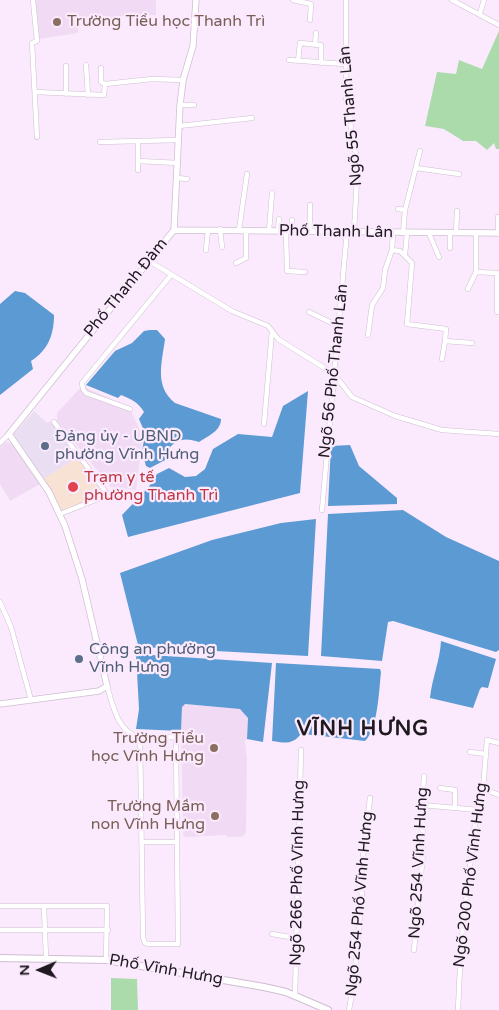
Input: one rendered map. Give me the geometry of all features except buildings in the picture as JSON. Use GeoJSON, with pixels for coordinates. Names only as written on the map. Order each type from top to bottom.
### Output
{"type":"FeatureCollection","features":[{"type":"Feature","properties":{"kind":"main road","name":"Phố Vĩnh Hưng"},"geometry":{"type":"LineString","coordinates":[[0,958],[106,960],[264,987],[295,996],[313,1007],[328,1010]]}},
{"type":"Feature","properties":{"kind":"street"},"geometry":{"type":"LineString","coordinates":[[33,0],[37,42],[32,43],[37,137]]}},
{"type":"Feature","properties":{"kind":"street","name":"Phố Thanh Đàm"},"geometry":{"type":"LineString","coordinates":[[9,434],[174,230],[180,105],[183,80],[193,46],[196,0]]}},
{"type":"Feature","properties":{"kind":"street"},"geometry":{"type":"LineString","coordinates":[[293,0],[311,4],[310,20]]}},
{"type":"Feature","properties":{"kind":"street","name":"Ngõ 55 Thanh Lân"},"geometry":{"type":"LineString","coordinates":[[346,0],[344,64],[346,100],[350,112],[351,134],[358,162],[354,231]]}},
{"type":"Feature","properties":{"kind":"street"},"geometry":{"type":"LineString","coordinates":[[452,0],[480,13],[499,25]]}},
{"type":"Feature","properties":{"kind":"street"},"geometry":{"type":"LineString","coordinates":[[465,6],[468,0]]}},
{"type":"Feature","properties":{"kind":"street"},"geometry":{"type":"LineString","coordinates":[[480,13],[484,0]]}},
{"type":"Feature","properties":{"kind":"street"},"geometry":{"type":"LineString","coordinates":[[315,44],[316,33]]}},
{"type":"Feature","properties":{"kind":"street"},"geometry":{"type":"LineString","coordinates":[[298,61],[300,43],[315,44],[321,45],[321,63]]}},
{"type":"Feature","properties":{"kind":"street"},"geometry":{"type":"LineString","coordinates":[[289,60],[344,64]]}},
{"type":"Feature","properties":{"kind":"street"},"geometry":{"type":"LineString","coordinates":[[66,66],[66,94]]}},
{"type":"Feature","properties":{"kind":"street"},"geometry":{"type":"LineString","coordinates":[[86,66],[88,95]]}},
{"type":"Feature","properties":{"kind":"street"},"geometry":{"type":"LineString","coordinates":[[101,68],[101,82],[105,84],[152,79],[183,80]]}},
{"type":"Feature","properties":{"kind":"street"},"geometry":{"type":"LineString","coordinates":[[35,92],[104,95],[105,84]]}},
{"type":"Feature","properties":{"kind":"street"},"geometry":{"type":"LineString","coordinates":[[180,105],[194,104]]}},
{"type":"Feature","properties":{"kind":"street"},"geometry":{"type":"LineString","coordinates":[[179,126],[252,118]]}},
{"type":"Feature","properties":{"kind":"street"},"geometry":{"type":"LineString","coordinates":[[100,142],[178,140]]}},
{"type":"Feature","properties":{"kind":"street"},"geometry":{"type":"LineString","coordinates":[[138,141],[138,170]]}},
{"type":"Feature","properties":{"kind":"street"},"geometry":{"type":"LineString","coordinates":[[405,255],[405,210],[420,151]]}},
{"type":"Feature","properties":{"kind":"street"},"geometry":{"type":"LineString","coordinates":[[138,161],[178,163]]}},
{"type":"Feature","properties":{"kind":"street"},"geometry":{"type":"LineString","coordinates":[[416,168],[459,174]]}},
{"type":"Feature","properties":{"kind":"street"},"geometry":{"type":"LineString","coordinates":[[236,263],[246,258],[243,230],[247,174]]}},
{"type":"Feature","properties":{"kind":"street"},"geometry":{"type":"LineString","coordinates":[[177,178],[187,179]]}},
{"type":"Feature","properties":{"kind":"street"},"geometry":{"type":"LineString","coordinates":[[269,231],[272,193]]}},
{"type":"Feature","properties":{"kind":"street"},"geometry":{"type":"LineString","coordinates":[[310,205],[310,231]]}},
{"type":"Feature","properties":{"kind":"street"},"geometry":{"type":"LineString","coordinates":[[398,209],[405,210]]}},
{"type":"Feature","properties":{"kind":"street"},"geometry":{"type":"LineString","coordinates":[[450,248],[457,211]]}},
{"type":"Feature","properties":{"kind":"street"},"geometry":{"type":"LineString","coordinates":[[498,217],[498,233]]}},
{"type":"Feature","properties":{"kind":"street"},"geometry":{"type":"LineString","coordinates":[[278,231],[279,219]]}},
{"type":"Feature","properties":{"kind":"street"},"geometry":{"type":"LineString","coordinates":[[292,220],[289,232],[287,271],[305,272]]}},
{"type":"Feature","properties":{"kind":"street"},"geometry":{"type":"LineString","coordinates":[[220,229],[222,247]]}},
{"type":"Feature","properties":{"kind":"street","name":"Phố Thanh Lân"},"geometry":{"type":"LineString","coordinates":[[174,230],[498,233]]}},
{"type":"Feature","properties":{"kind":"street"},"geometry":{"type":"LineString","coordinates":[[206,250],[208,230]]}},
{"type":"Feature","properties":{"kind":"street","name":"Ngõ 56 Phố Thanh Lân"},"geometry":{"type":"LineString","coordinates":[[322,510],[340,327],[347,231]]}},
{"type":"Feature","properties":{"kind":"street"},"geometry":{"type":"LineString","coordinates":[[368,335],[372,305],[383,288],[385,270],[392,250],[393,233]]}},
{"type":"Feature","properties":{"kind":"street"},"geometry":{"type":"LineString","coordinates":[[429,233],[439,258]]}},
{"type":"Feature","properties":{"kind":"street"},"geometry":{"type":"LineString","coordinates":[[468,289],[476,272],[476,233]]}},
{"type":"Feature","properties":{"kind":"street"},"geometry":{"type":"LineString","coordinates":[[392,250],[405,255],[412,263],[407,324],[446,329],[442,359]]}},
{"type":"Feature","properties":{"kind":"street"},"geometry":{"type":"LineString","coordinates":[[149,261],[232,311],[268,326],[278,339],[334,374],[352,397],[395,416],[442,430],[499,434]]}},
{"type":"Feature","properties":{"kind":"street"},"geometry":{"type":"LineString","coordinates":[[476,272],[498,273],[497,312],[499,312]]}},
{"type":"Feature","properties":{"kind":"street"},"geometry":{"type":"LineString","coordinates":[[130,409],[86,393],[82,383],[171,275]]}},
{"type":"Feature","properties":{"kind":"street"},"geometry":{"type":"LineString","coordinates":[[309,312],[340,327]]}},
{"type":"Feature","properties":{"kind":"street"},"geometry":{"type":"LineString","coordinates":[[264,424],[272,331]]}},
{"type":"Feature","properties":{"kind":"street"},"geometry":{"type":"LineString","coordinates":[[445,341],[472,342]]}},
{"type":"Feature","properties":{"kind":"street"},"geometry":{"type":"LineString","coordinates":[[54,422],[108,495],[60,514]]}},
{"type":"Feature","properties":{"kind":"street"},"geometry":{"type":"LineString","coordinates":[[0,443],[9,434],[49,492],[60,514],[82,579],[107,686],[123,726],[131,734],[140,738],[176,737],[178,944],[149,944],[145,943],[143,938],[140,738]]}},
{"type":"Feature","properties":{"kind":"street"},"geometry":{"type":"LineString","coordinates":[[0,602],[11,627],[32,700]]}},
{"type":"Feature","properties":{"kind":"street"},"geometry":{"type":"LineString","coordinates":[[0,704],[99,692],[107,686]]}},
{"type":"Feature","properties":{"kind":"street","name":"Ngõ 200 Phố Vĩnh Hưng"},"geometry":{"type":"LineString","coordinates":[[458,1010],[461,945],[480,793],[483,789],[487,740],[499,743]]}},
{"type":"Feature","properties":{"kind":"street","name":"Ngõ 266 Phố Vĩnh Hưng"},"geometry":{"type":"LineString","coordinates":[[295,996],[301,750]]}},
{"type":"Feature","properties":{"kind":"street"},"geometry":{"type":"LineString","coordinates":[[470,752],[486,754]]}},
{"type":"Feature","properties":{"kind":"street","name":"Ngõ 254 Vĩnh Hưng"},"geometry":{"type":"LineString","coordinates":[[414,950],[423,853],[422,804],[424,776]]}},
{"type":"Feature","properties":{"kind":"street"},"geometry":{"type":"LineString","coordinates":[[440,788],[455,790],[455,807]]}},
{"type":"Feature","properties":{"kind":"street"},"geometry":{"type":"LineString","coordinates":[[483,789],[499,795]]}},
{"type":"Feature","properties":{"kind":"street","name":"Ngõ 254 Phố Vĩnh Hưng"},"geometry":{"type":"LineString","coordinates":[[349,1010],[354,982],[362,893],[359,890],[370,798]]}},
{"type":"Feature","properties":{"kind":"street"},"geometry":{"type":"LineString","coordinates":[[422,804],[478,810]]}},
{"type":"Feature","properties":{"kind":"street"},"geometry":{"type":"LineString","coordinates":[[142,842],[176,842]]}},
{"type":"Feature","properties":{"kind":"street"},"geometry":{"type":"LineString","coordinates":[[0,906],[107,906],[106,960]]}},
{"type":"Feature","properties":{"kind":"street"},"geometry":{"type":"LineString","coordinates":[[44,906],[46,958]]}},
{"type":"Feature","properties":{"kind":"street"},"geometry":{"type":"LineString","coordinates":[[0,930],[108,930]]}},
{"type":"Feature","properties":{"kind":"street"},"geometry":{"type":"LineString","coordinates":[[272,934],[296,938]]}},
{"type":"Feature","properties":{"kind":"shaded area","name":"Trường Tiểu học Thanh Trì"},"geometry":{"type":"Polygon","coordinates":[[[35,0],[156,0],[156,15],[122,16],[122,27],[113,27],[113,18],[78,18],[78,33],[39,39],[35,0]]]}},
{"type":"Feature","properties":{"kind":"shaded area"},"geometry":{"type":"Polygon","coordinates":[[[82,386],[129,407],[143,437],[136,490],[111,487],[57,421],[57,413],[82,386]]]}},
{"type":"Feature","properties":{"kind":"shaded area","name":"Đảng ủy - UBND phường Vĩnh Hưng"},"geometry":{"type":"Polygon","coordinates":[[[34,411],[47,423],[50,421],[77,458],[44,479],[14,434],[34,411]]]}},
{"type":"Feature","properties":{"kind":"shaded area"},"geometry":{"type":"Polygon","coordinates":[[[6,442],[12,443],[40,484],[10,501],[0,484],[0,447],[6,442]]]}},
{"type":"Feature","properties":{"kind":"shaded area","name":"Trạm y tế phường Thanh Trì"},"geometry":{"type":"Polygon","coordinates":[[[77,458],[104,495],[61,511],[44,479],[77,458]]]}},
{"type":"Feature","properties":{"kind":"shaded area","name":"Trường Tiểu học Vĩnh Hưng"},"geometry":{"type":"Polygon","coordinates":[[[184,704],[240,709],[248,718],[247,739],[245,741],[247,759],[246,833],[242,837],[228,837],[226,835],[186,837],[183,835],[181,731],[182,707],[184,704]]]}},
{"type":"Feature","properties":{"kind":"green space"},"geometry":{"type":"Polygon","coordinates":[[[499,31],[499,149],[496,149],[494,143],[487,150],[476,141],[463,141],[444,129],[425,126],[437,72],[456,74],[459,60],[482,69],[499,31]]]}},
{"type":"Feature","properties":{"kind":"green space"},"geometry":{"type":"Polygon","coordinates":[[[111,978],[137,979],[138,1010],[111,1010],[111,978]]]}},
{"type":"Feature","properties":{"kind":"water"},"geometry":{"type":"Polygon","coordinates":[[[15,291],[25,293],[54,315],[53,329],[46,347],[31,361],[33,369],[0,395],[0,304],[15,291]]]}},
{"type":"Feature","properties":{"kind":"water"},"geometry":{"type":"Polygon","coordinates":[[[157,330],[165,339],[161,374],[164,389],[168,396],[175,403],[221,419],[219,427],[210,435],[199,442],[185,439],[173,444],[167,451],[167,459],[150,468],[146,466],[142,452],[145,433],[139,419],[144,412],[142,409],[125,396],[121,395],[118,398],[86,385],[115,351],[132,343],[144,331],[157,330]]]}},
{"type":"Feature","properties":{"kind":"water"},"geometry":{"type":"Polygon","coordinates":[[[308,391],[300,493],[128,537],[122,515],[148,488],[157,474],[169,468],[185,477],[196,476],[205,469],[213,449],[238,434],[272,437],[283,406],[308,391]]]}},
{"type":"Feature","properties":{"kind":"water"},"geometry":{"type":"Polygon","coordinates":[[[350,445],[359,466],[397,498],[397,504],[328,506],[331,446],[350,445]]]}},
{"type":"Feature","properties":{"kind":"water"},"geometry":{"type":"Polygon","coordinates":[[[403,510],[446,537],[499,561],[499,650],[496,652],[393,621],[388,622],[382,661],[321,656],[328,514],[403,510]]]}},
{"type":"Feature","properties":{"kind":"water"},"geometry":{"type":"Polygon","coordinates":[[[316,519],[308,656],[142,647],[138,645],[120,573],[212,540],[281,523],[316,519]]]}},
{"type":"Feature","properties":{"kind":"water"},"geometry":{"type":"Polygon","coordinates":[[[441,641],[496,659],[488,688],[482,687],[480,689],[473,708],[430,698],[441,641]]]}},
{"type":"Feature","properties":{"kind":"water"},"geometry":{"type":"Polygon","coordinates":[[[136,654],[272,663],[263,742],[247,739],[248,718],[240,709],[185,704],[182,707],[181,731],[136,729],[139,709],[136,654]]]}},
{"type":"Feature","properties":{"kind":"water"},"geometry":{"type":"Polygon","coordinates":[[[276,663],[380,669],[375,719],[373,728],[365,741],[301,734],[288,742],[272,741],[276,663]]]}},
{"type":"Feature","properties":{"kind":"place","name":"Trường Tiểu học Thanh Trì"},"geometry":{"type":"Point","coordinates":[57,22]}},
{"type":"Feature","properties":{"kind":"place","name":"Đảng ủy - UBND phường Vĩnh Hưng"},"geometry":{"type":"Point","coordinates":[45,446]}},
{"type":"Feature","properties":{"kind":"place","name":"Trạm y tế phường Thanh Trì"},"geometry":{"type":"Point","coordinates":[73,487]}},
{"type":"Feature","properties":{"kind":"place","name":"Công an phường Vĩnh Hưng"},"geometry":{"type":"Point","coordinates":[79,659]}},
{"type":"Feature","properties":{"kind":"place","name":"Trường Tiểu học Vĩnh Hưng"},"geometry":{"type":"Point","coordinates":[214,748]}},
{"type":"Feature","properties":{"kind":"place","name":"Trường Mầm non Vĩnh Hưng"},"geometry":{"type":"Point","coordinates":[215,816]}},
{"type":"Feature","properties":{"kind":"district","name":"VĨNH HƯNG"},"geometry":{"type":"Point","coordinates":[363,729]}}]}
